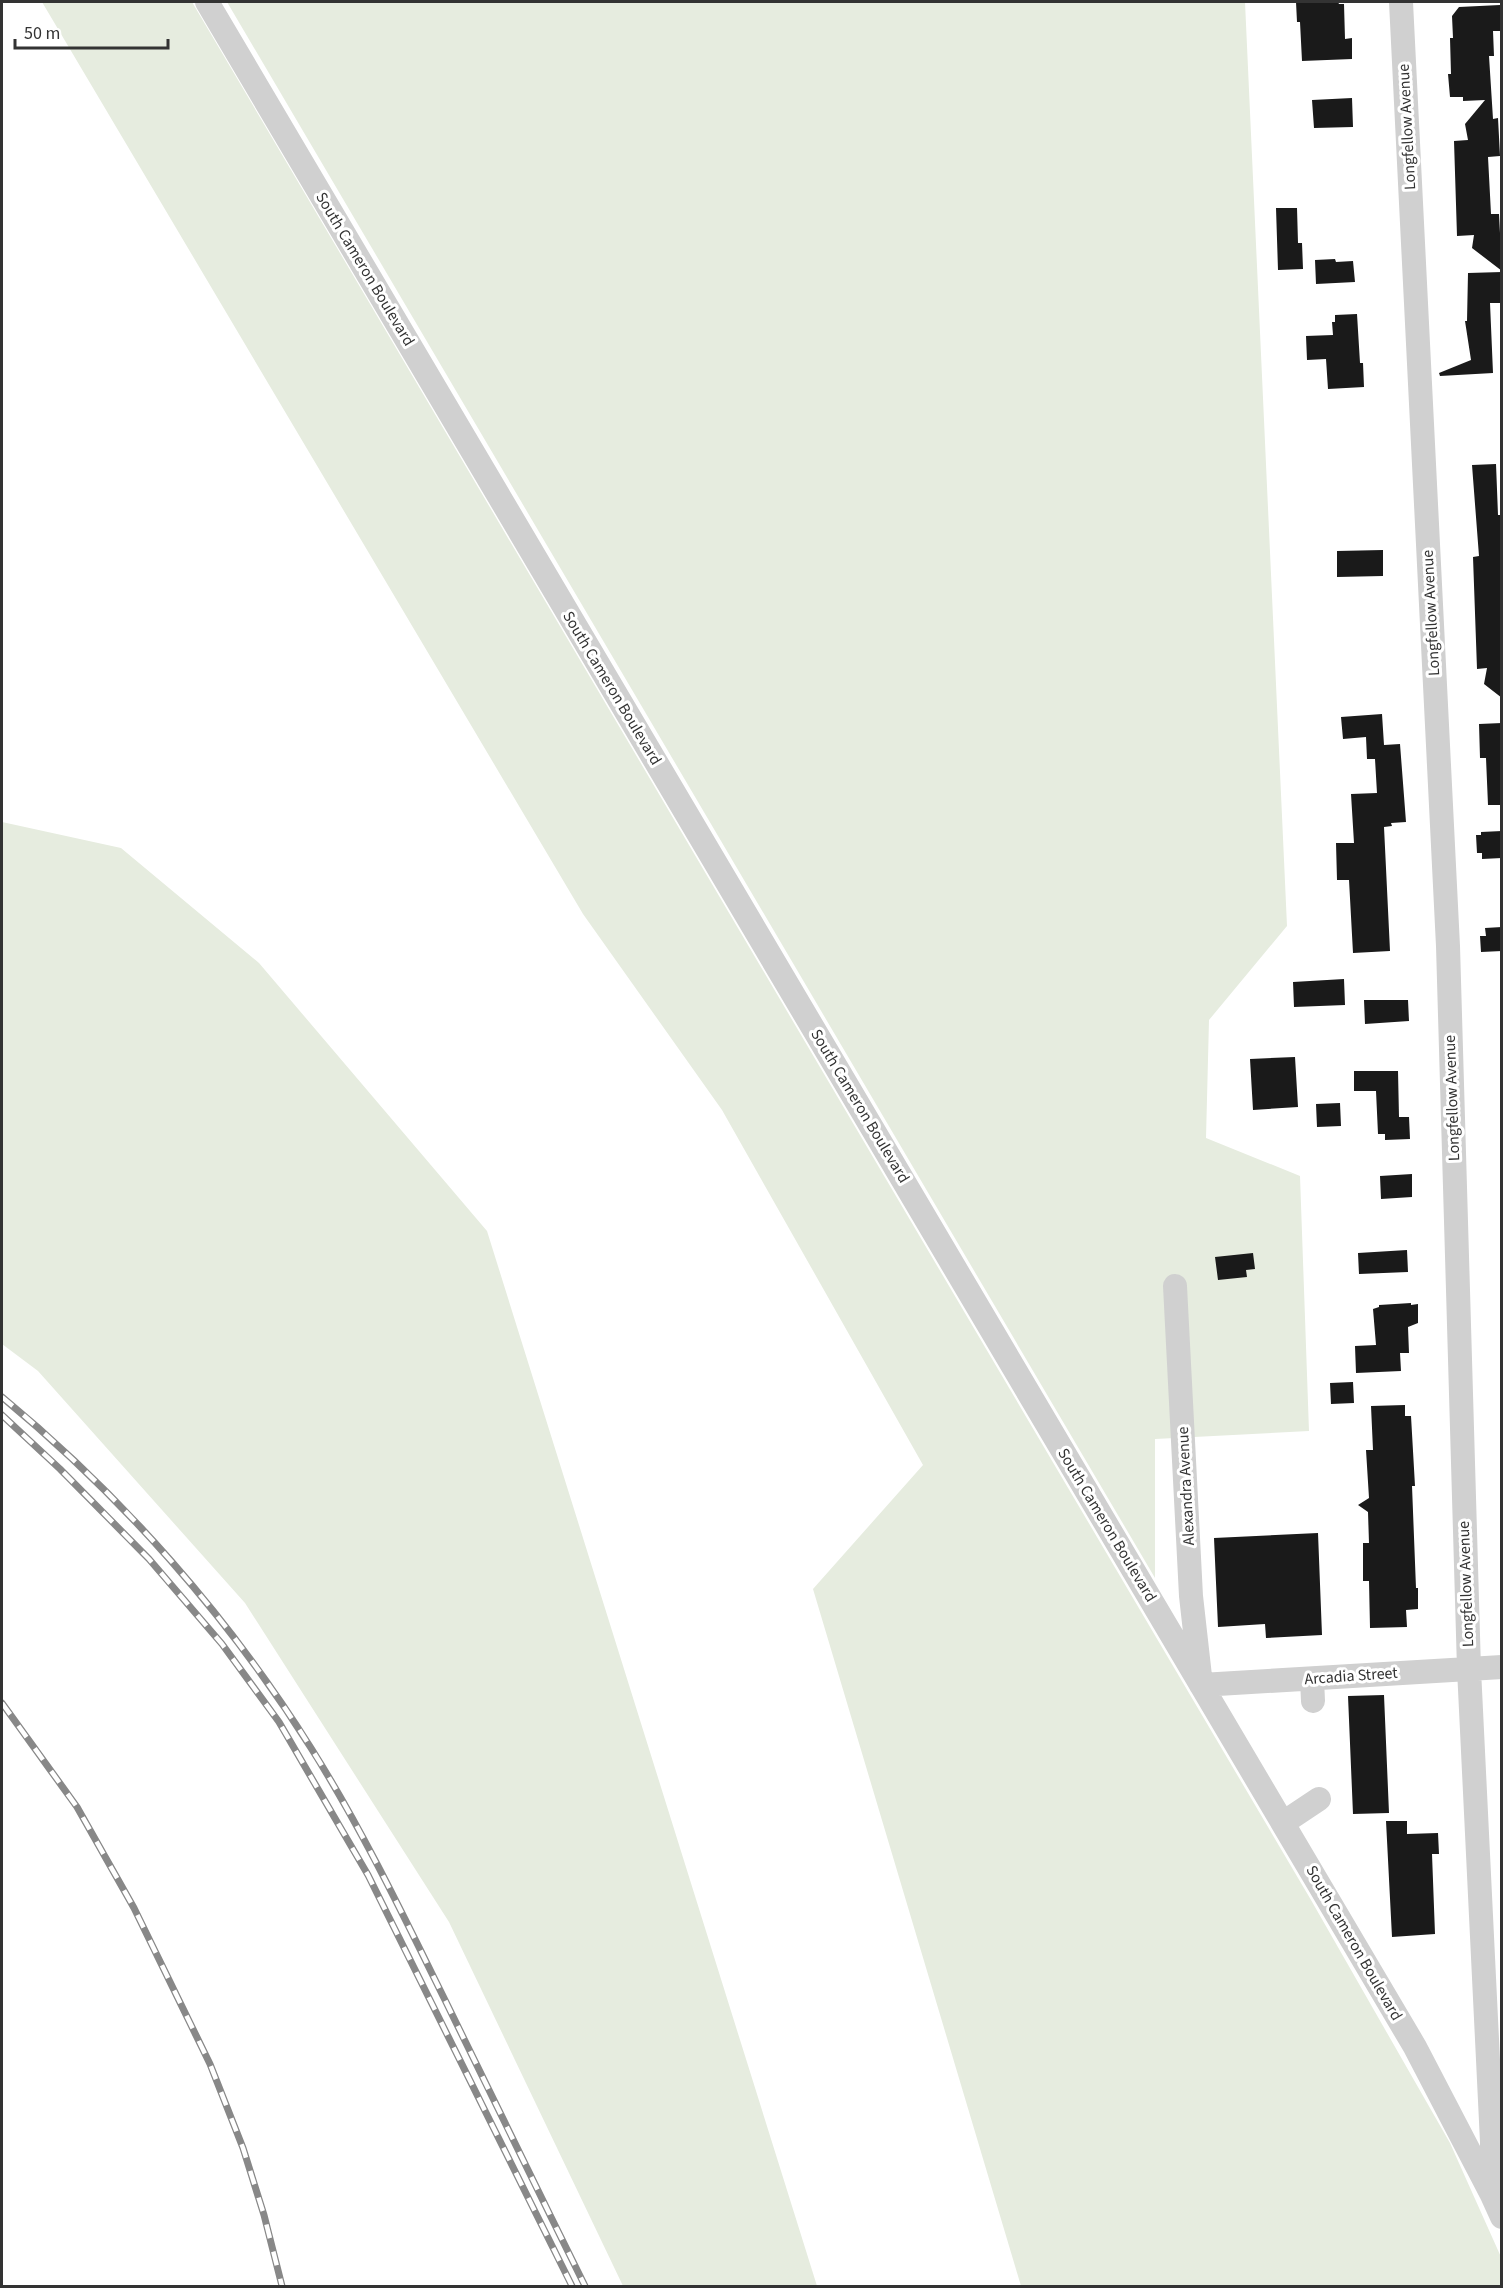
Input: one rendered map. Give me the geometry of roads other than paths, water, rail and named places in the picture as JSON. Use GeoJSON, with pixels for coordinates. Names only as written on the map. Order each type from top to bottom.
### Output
{"type":"FeatureCollection","features":[{"type":"Feature","properties":{"kind":"street","name":"South Cameron Boulevard"},"geometry":{"type":"LineString","coordinates":[[207,2],[1415,2047],[1497,2206]]}},
{"type":"Feature","properties":{"kind":"street","name":"Longfellow Avenue"},"geometry":{"type":"LineString","coordinates":[[1401,2],[1448,946],[1469,1669],[1497,2206]]}},
{"type":"Feature","properties":{"kind":"street","name":"Alexandra Avenue"},"geometry":{"type":"LineString","coordinates":[[1176,1286],[1191,1596],[1201,1685]]}},
{"type":"Feature","properties":{"kind":"street","name":"Arcadia Street"},"geometry":{"type":"LineString","coordinates":[[1201,1685],[1313,1690],[1502,1666]]}},
{"type":"Feature","properties":{"kind":"street"},"geometry":{"type":"LineString","coordinates":[[1283,1823],[1319,1799]]}},
{"type":"Feature","properties":{"kind":"railway"},"geometry":{"type":"LineString","coordinates":[[2,1397],[46,1435],[131,1517],[208,1605],[279,1699],[348,1810],[398,1904],[585,2286]]}},
{"type":"Feature","properties":{"kind":"railway"},"geometry":{"type":"LineString","coordinates":[[2,1415],[60,1469],[149,1559],[222,1644],[279,1722],[368,1875],[572,2286]]}},
{"type":"Feature","properties":{"kind":"railway"},"geometry":{"type":"LineString","coordinates":[[2,1703],[77,1807],[134,1908],[210,2064],[243,2148],[264,2215],[282,2286]]}}]}
